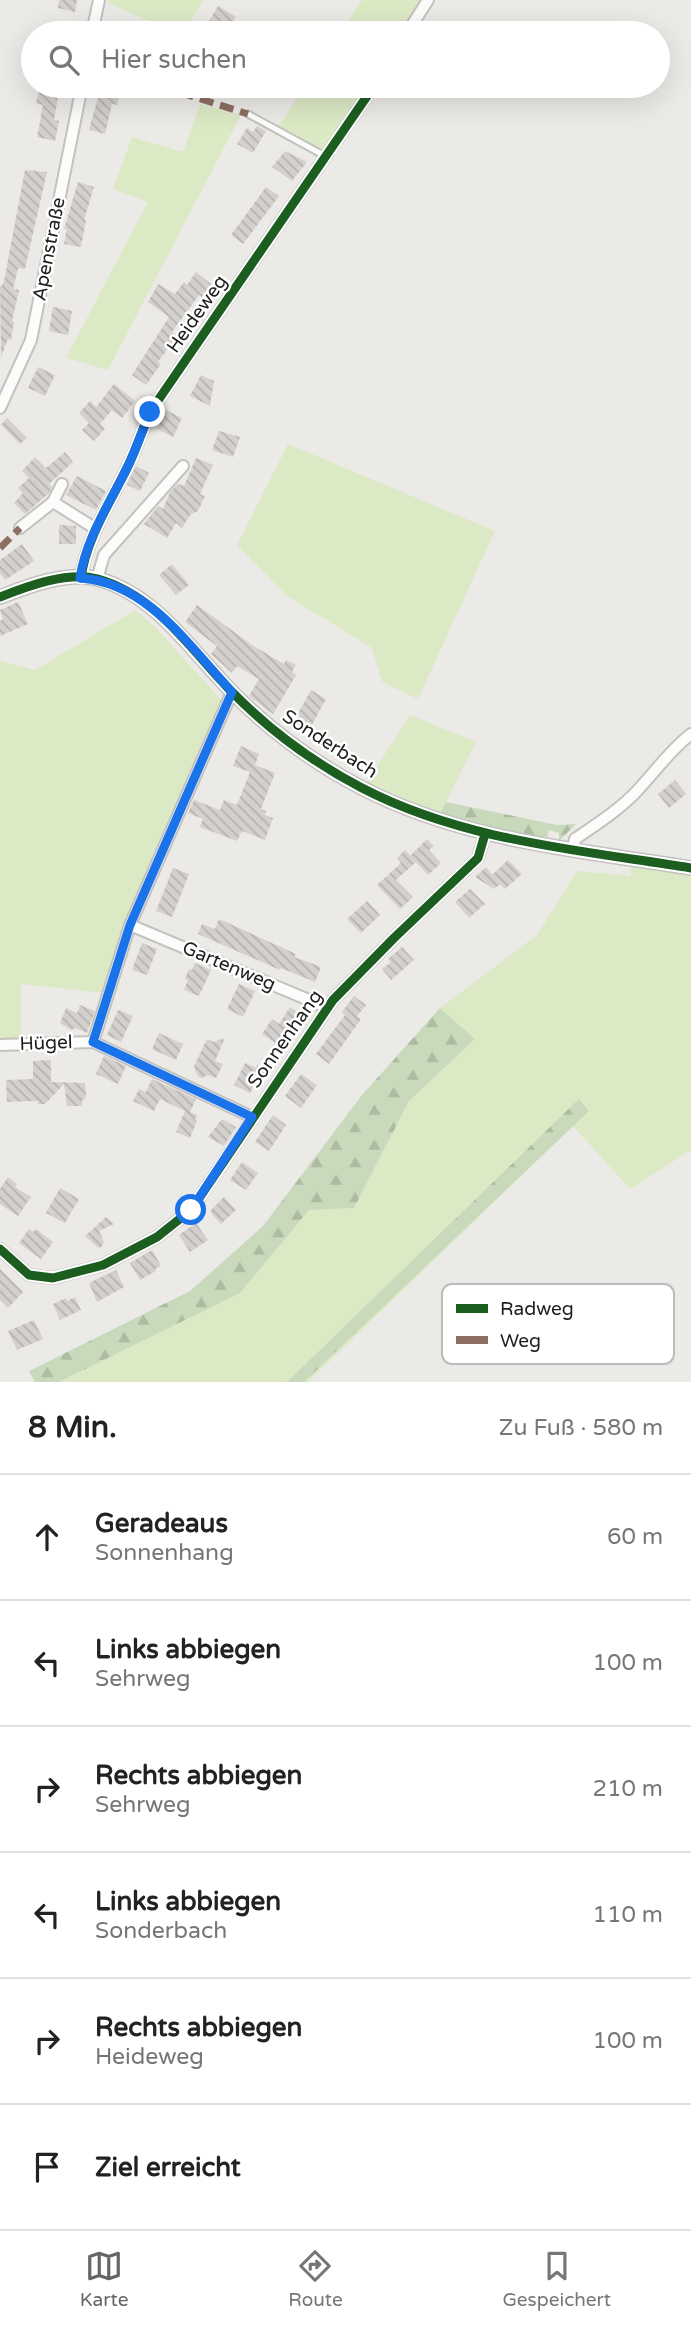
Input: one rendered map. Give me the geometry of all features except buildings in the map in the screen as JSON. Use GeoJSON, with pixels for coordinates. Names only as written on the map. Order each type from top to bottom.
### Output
{"type":"FeatureCollection","features":[{"type":"Feature","properties":{"kind":"street"},"geometry":{"type":"LineString","coordinates":[[95,21],[99,0]]}},
{"type":"Feature","properties":{"kind":"street"},"geometry":{"type":"LineString","coordinates":[[415,21],[428,0]]}},
{"type":"Feature","properties":{"kind":"street","name":"Apenstraße"},"geometry":{"type":"LineString","coordinates":[[0,408],[31,340],[80,98]]}},
{"type":"Feature","properties":{"kind":"street","name":"Heideweg"},"geometry":{"type":"LineString","coordinates":[[80,578],[82,565],[96,529],[128,466],[150,412],[366,98]]}},
{"type":"Feature","properties":{"kind":"street"},"geometry":{"type":"LineString","coordinates":[[97,579],[104,555],[183,466]]}},
{"type":"Feature","properties":{"kind":"street"},"geometry":{"type":"LineString","coordinates":[[20,528],[52,502],[62,484]]}},
{"type":"Feature","properties":{"kind":"street"},"geometry":{"type":"LineString","coordinates":[[52,502],[96,529]]}},
{"type":"Feature","properties":{"kind":"street","name":"Sonderbach"},"geometry":{"type":"LineString","coordinates":[[0,597],[29,585],[55,580],[97,579],[124,590],[151,606],[232,692],[278,735],[363,789],[436,820],[485,834],[691,868]]}},
{"type":"Feature","properties":{"kind":"street"},"geometry":{"type":"LineString","coordinates":[[232,692],[130,925],[93,1042],[252,1117]]}},
{"type":"Feature","properties":{"kind":"street"},"geometry":{"type":"LineString","coordinates":[[573,849],[575,839],[613,814],[637,792],[679,743],[691,734]]}},
{"type":"Feature","properties":{"kind":"street","name":"Sonnenhang"},"geometry":{"type":"LineString","coordinates":[[0,1249],[29,1275],[53,1278],[103,1265],[157,1237],[191,1210],[333,1000],[478,858],[485,834]]}},
{"type":"Feature","properties":{"kind":"street","name":"Gartenweg"},"geometry":{"type":"LineString","coordinates":[[130,925],[328,1008]]}},
{"type":"Feature","properties":{"kind":"street","name":"Hügel"},"geometry":{"type":"LineString","coordinates":[[0,1045],[93,1042]]}},
{"type":"Feature","properties":{"kind":"lane"},"geometry":{"type":"LineString","coordinates":[[247,114],[327,157]]}},
{"type":"Feature","properties":{"kind":"green space"},"geometry":{"type":"Polygon","coordinates":[[[108,0],[204,0],[191,21],[149,21],[108,3],[108,0]]]}},
{"type":"Feature","properties":{"kind":"green space"},"geometry":{"type":"Polygon","coordinates":[[[362,0],[422,0],[408,21],[348,21],[362,0]]]}},
{"type":"Feature","properties":{"kind":"green space"},"geometry":{"type":"Polygon","coordinates":[[[297,98],[358,98],[324,151],[278,127],[297,98]]]}},
{"type":"Feature","properties":{"kind":"green space"},"geometry":{"type":"Polygon","coordinates":[[[200,104],[241,115],[108,370],[66,358],[148,202],[113,189],[132,137],[183,152],[200,104]]]}},
{"type":"Feature","properties":{"kind":"green space"},"geometry":{"type":"Polygon","coordinates":[[[288,444],[495,531],[418,699],[382,682],[372,648],[287,596],[237,545],[288,444]]]}},
{"type":"Feature","properties":{"kind":"green space"},"geometry":{"type":"Polygon","coordinates":[[[135,610],[157,629],[222,701],[128,922],[105,993],[21,984],[21,1041],[0,1042],[0,661],[35,670],[135,610]]]}},
{"type":"Feature","properties":{"kind":"green space"},"geometry":{"type":"Polygon","coordinates":[[[410,715],[476,742],[440,814],[367,782],[410,715]]]}},
{"type":"Feature","properties":{"kind":"green space"},"geometry":{"type":"Polygon","coordinates":[[[446,802],[557,825],[576,824],[559,841],[559,833],[549,830],[547,839],[486,828],[440,814],[446,802]]]}},
{"type":"Feature","properties":{"kind":"green space"},"geometry":{"type":"Polygon","coordinates":[[[631,866],[691,874],[691,1150],[630,1189],[573,1126],[308,1382],[59,1382],[240,1293],[309,1210],[354,1208],[409,1101],[475,1039],[440,1008],[537,935],[577,871],[631,876],[631,866]]]}},
{"type":"Feature","properties":{"kind":"green space"},"geometry":{"type":"Polygon","coordinates":[[[440,1008],[475,1039],[409,1101],[354,1208],[309,1210],[240,1293],[59,1382],[35,1382],[29,1371],[190,1291],[263,1226],[362,1095],[440,1008]]]}},
{"type":"Feature","properties":{"kind":"green space"},"geometry":{"type":"Polygon","coordinates":[[[579,1099],[589,1111],[304,1382],[287,1382],[579,1099]]]}},
{"type":"Feature","properties":{"kind":"marked path"},"geometry":{"type":"LineString","coordinates":[[198,98],[248,114]]}},
{"type":"Feature","properties":{"kind":"marked path"},"geometry":{"type":"LineString","coordinates":[[0,548],[20,528]]}},
{"type":"Feature","properties":{"kind":"cycle path"},"geometry":{"type":"LineString","coordinates":[[81,578],[93,535],[130,461],[150,412],[366,98]]}},
{"type":"Feature","properties":{"kind":"cycle path"},"geometry":{"type":"LineString","coordinates":[[0,597],[61,578],[86,577],[119,587],[138,597],[171,625],[230,690],[276,732],[326,768],[362,788],[401,806],[481,832],[565,849],[691,868]]}},
{"type":"Feature","properties":{"kind":"cycle path"},"geometry":{"type":"LineString","coordinates":[[0,1249],[29,1275],[53,1278],[103,1265],[157,1237],[191,1210],[333,1000],[478,858],[485,834]]}},
{"type":"Feature","properties":{"kind":"route"},"geometry":{"type":"LineString","coordinates":[[150,412],[128,466],[96,529],[82,565],[80,578],[97,579],[124,590],[151,606],[232,692],[130,925],[93,1042],[252,1117],[191,1210]]}}]}
